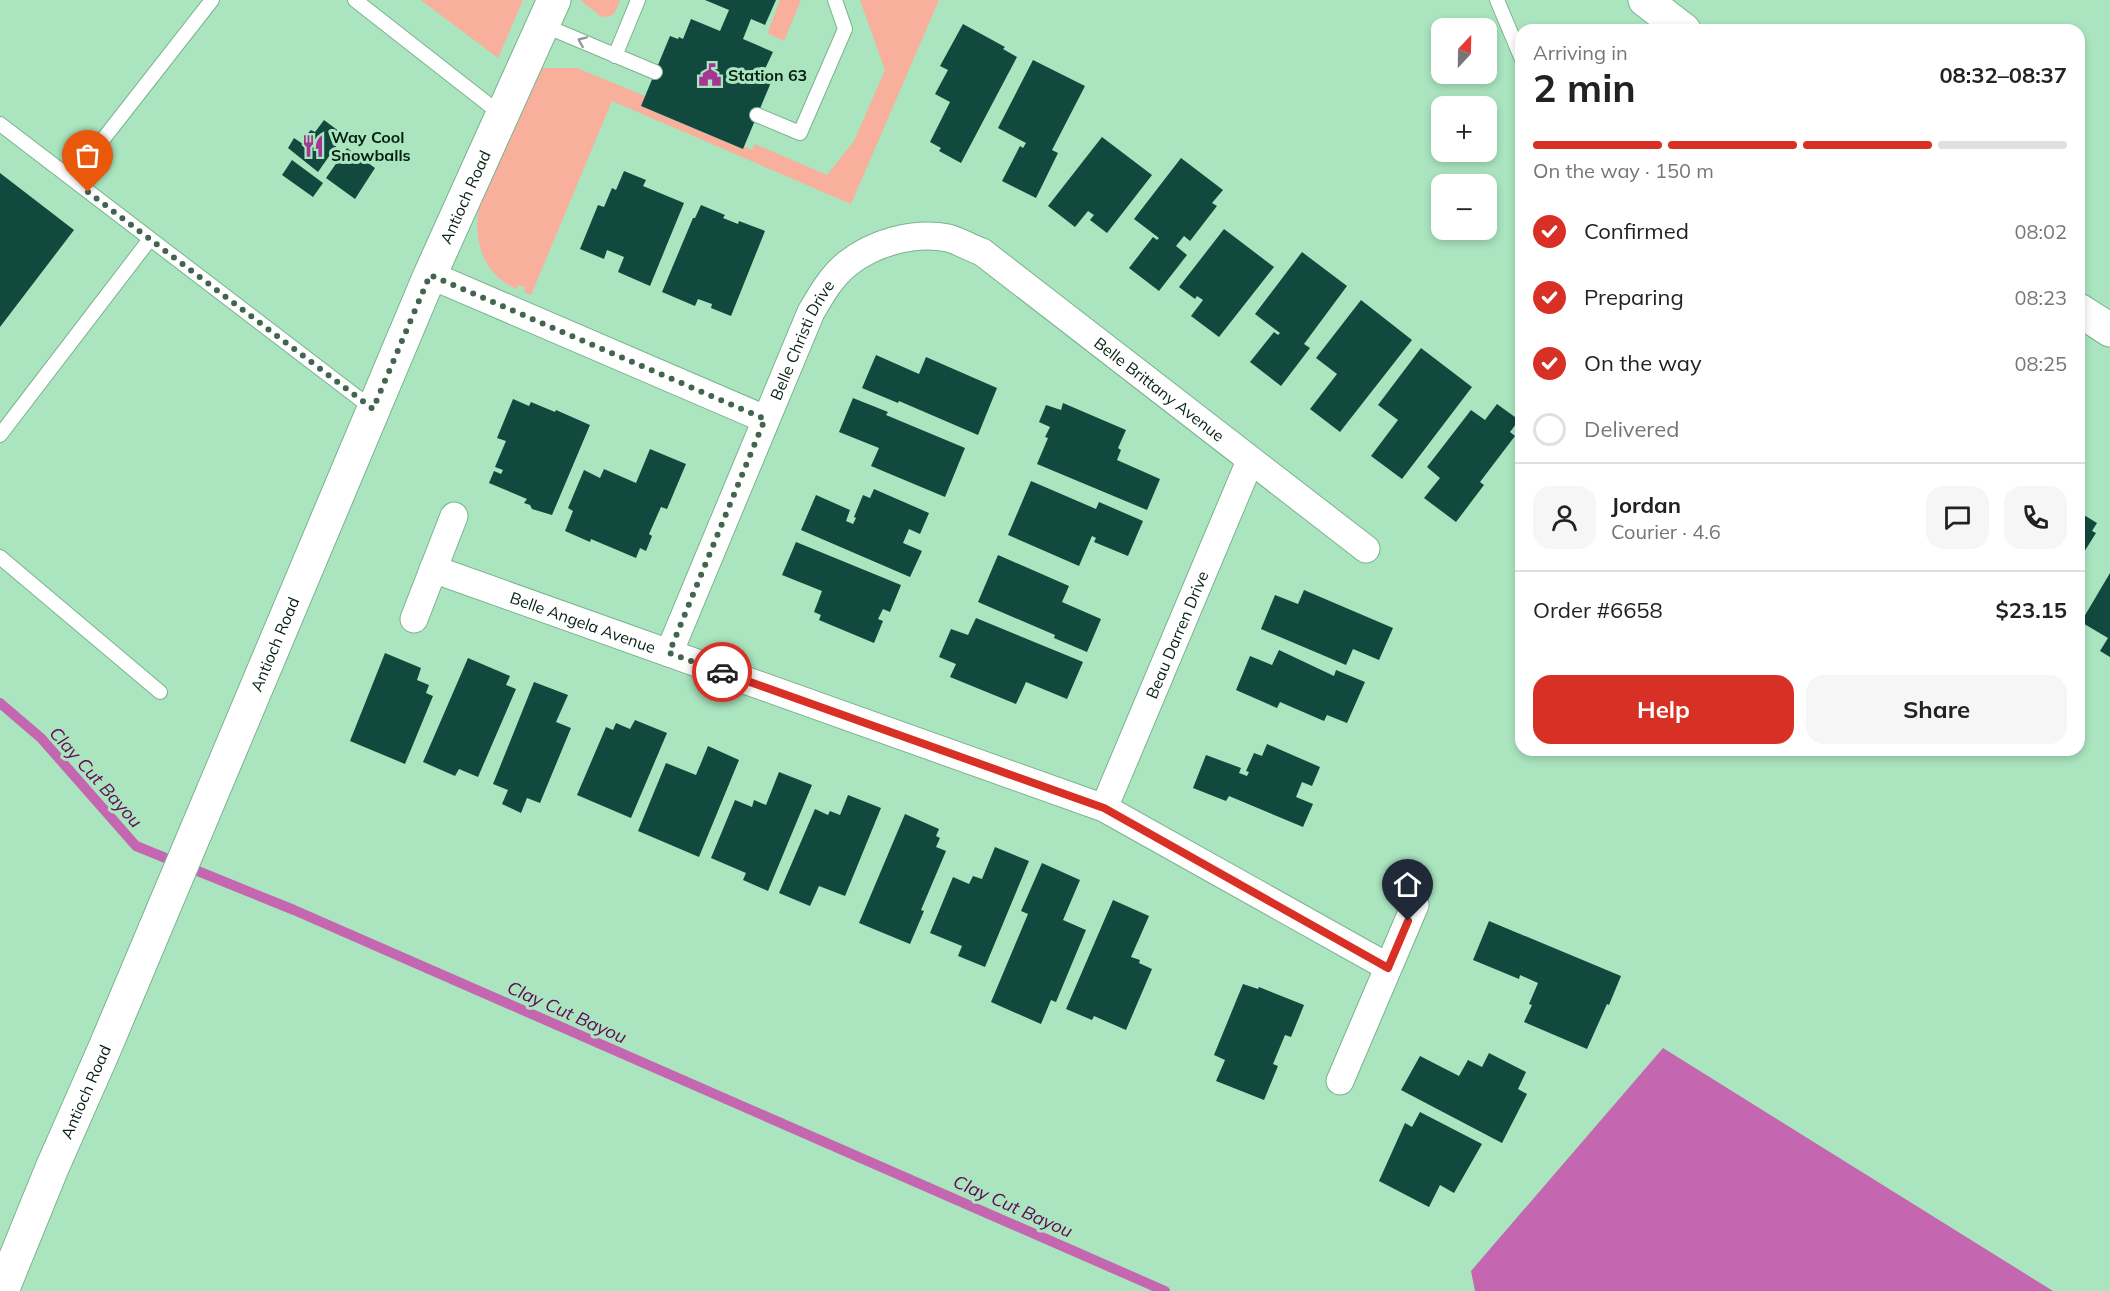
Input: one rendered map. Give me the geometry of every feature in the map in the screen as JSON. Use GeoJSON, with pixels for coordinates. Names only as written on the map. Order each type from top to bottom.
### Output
{"type":"FeatureCollection","features":[{"type":"Feature","properties":{"kind":"street"},"geometry":{"type":"LineString","coordinates":[[1645,0],[1676,24]]}},
{"type":"Feature","properties":{"kind":"street","name":"Antioch Road"},"geometry":{"type":"LineString","coordinates":[[2,1291],[430,275],[548,12]]}},
{"type":"Feature","properties":{"kind":"street","name":"Belle Christi Drive"},"geometry":{"type":"LineString","coordinates":[[669,653],[765,419],[811,312],[827,285],[847,264],[873,248],[911,236],[948,238]]}},
{"type":"Feature","properties":{"kind":"street","name":"Belle Brittany Avenue"},"geometry":{"type":"LineString","coordinates":[[948,238],[982,252],[1366,549]]}},
{"type":"Feature","properties":{"kind":"street"},"geometry":{"type":"LineString","coordinates":[[430,275],[765,419]]}},
{"type":"Feature","properties":{"kind":"street"},"geometry":{"type":"LineString","coordinates":[[2085,314],[2110,330]]}},
{"type":"Feature","properties":{"kind":"street","name":"Beau Darren Drive"},"geometry":{"type":"LineString","coordinates":[[1104,808],[1250,461]]}},
{"type":"Feature","properties":{"kind":"street"},"geometry":{"type":"LineString","coordinates":[[414,619],[453,516]]}},
{"type":"Feature","properties":{"kind":"street","name":"Belle Angela Avenue"},"geometry":{"type":"LineString","coordinates":[[433,569],[1104,808],[1388,968]]}},
{"type":"Feature","properties":{"kind":"street"},"geometry":{"type":"LineString","coordinates":[[1340,1081],[1415,905]]}},
{"type":"Feature","properties":{"kind":"lane"},"geometry":{"type":"LineString","coordinates":[[72,179],[212,0]]}},
{"type":"Feature","properties":{"kind":"lane"},"geometry":{"type":"LineString","coordinates":[[355,0],[502,115]]}},
{"type":"Feature","properties":{"kind":"lane"},"geometry":{"type":"LineString","coordinates":[[615,56],[638,0]]}},
{"type":"Feature","properties":{"kind":"lane"},"geometry":{"type":"LineString","coordinates":[[757,115],[800,134],[845,28],[835,0]]}},
{"type":"Feature","properties":{"kind":"lane"},"geometry":{"type":"LineString","coordinates":[[1497,0],[1515,43]]}},
{"type":"Feature","properties":{"kind":"lane"},"geometry":{"type":"LineString","coordinates":[[548,12],[615,56],[655,72]]}},
{"type":"Feature","properties":{"kind":"lane"},"geometry":{"type":"LineString","coordinates":[[0,124],[373,409]]}},
{"type":"Feature","properties":{"kind":"lane"},"geometry":{"type":"LineString","coordinates":[[0,435],[150,239]]}},
{"type":"Feature","properties":{"kind":"lane"},"geometry":{"type":"LineString","coordinates":[[0,557],[160,692]]}},
{"type":"Feature","properties":{"kind":"shaded area"},"geometry":{"type":"Polygon","coordinates":[[[421,0],[523,0],[498,58],[421,0]]]}},
{"type":"Feature","properties":{"kind":"shaded area"},"geometry":{"type":"Polygon","coordinates":[[[580,0],[620,0],[613,14],[603,18],[580,0]]]}},
{"type":"Feature","properties":{"kind":"shaded area"},"geometry":{"type":"Polygon","coordinates":[[[780,0],[801,0],[784,41],[768,32],[780,0]]]}},
{"type":"Feature","properties":{"kind":"shaded area"},"geometry":{"type":"Polygon","coordinates":[[[860,0],[939,0],[851,204],[612,101],[531,295],[524,292],[525,287],[518,285],[517,289],[505,282],[487,264],[477,229],[480,203],[536,68],[577,68],[645,96],[641,106],[743,149],[744,146],[752,150],[755,144],[827,175],[854,141],[885,70],[860,0]]]}},
{"type":"Feature","properties":{"kind":"shaded area"},"geometry":{"type":"Polygon","coordinates":[[[1663,1048],[2053,1291],[1475,1291],[1471,1271],[1663,1048]]]}},
{"type":"Feature","properties":{"kind":"building","name":"Station 63"},"geometry":{"type":"Polygon","coordinates":[[[705,0],[776,0],[765,25],[751,19],[743,39],[773,52],[764,71],[768,73],[766,78],[772,80],[743,149],[641,106],[670,36],[683,39],[691,19],[720,31],[729,10],[705,0]]]}},
{"type":"Feature","properties":{"kind":"building"},"geometry":{"type":"Polygon","coordinates":[[[963,24],[1005,47],[1003,49],[1017,57],[961,163],[939,151],[941,148],[930,142],[950,102],[935,94],[948,70],[940,66],[963,24]]]}},
{"type":"Feature","properties":{"kind":"building"},"geometry":{"type":"Polygon","coordinates":[[[1033,60],[1085,86],[1052,150],[1058,153],[1036,198],[1002,181],[1020,146],[1023,148],[1026,143],[998,128],[1033,60]]]}},
{"type":"Feature","properties":{"kind":"building","name":"Way Cool Snowballs"},"geometry":{"type":"Polygon","coordinates":[[[324,120],[344,135],[318,172],[288,148],[294,138],[303,144],[312,136],[308,133],[311,130],[315,132],[324,120]]]}},
{"type":"Feature","properties":{"kind":"building"},"geometry":{"type":"Polygon","coordinates":[[[1102,137],[1152,175],[1107,233],[1090,220],[1094,215],[1088,211],[1075,227],[1048,206],[1102,137]]]}},
{"type":"Feature","properties":{"kind":"building"},"geometry":{"type":"Polygon","coordinates":[[[347,148],[375,168],[355,199],[326,178],[347,148]]]}},
{"type":"Feature","properties":{"kind":"building"},"geometry":{"type":"Polygon","coordinates":[[[1181,158],[1223,190],[1212,203],[1217,206],[1190,241],[1184,236],[1176,246],[1187,255],[1159,291],[1129,268],[1153,237],[1157,240],[1159,238],[1134,219],[1181,158]]]}},
{"type":"Feature","properties":{"kind":"building"},"geometry":{"type":"Polygon","coordinates":[[[292,160],[323,183],[313,197],[282,175],[292,160]]]}},
{"type":"Feature","properties":{"kind":"building"},"geometry":{"type":"Polygon","coordinates":[[[624,171],[646,180],[643,186],[684,203],[650,286],[618,272],[624,257],[607,250],[604,259],[580,249],[598,205],[604,207],[612,188],[616,190],[624,171]]]}},
{"type":"Feature","properties":{"kind":"building"},"geometry":{"type":"Polygon","coordinates":[[[0,173],[74,230],[0,327],[0,173]]]}},
{"type":"Feature","properties":{"kind":"building"},"geometry":{"type":"Polygon","coordinates":[[[701,205],[725,215],[723,218],[738,224],[739,221],[765,231],[731,316],[711,308],[712,304],[698,299],[695,306],[662,292],[693,218],[701,205]]]}},
{"type":"Feature","properties":{"kind":"building"},"geometry":{"type":"Polygon","coordinates":[[[1224,229],[1274,267],[1219,337],[1191,316],[1203,300],[1197,296],[1195,299],[1179,287],[1224,229]]]}},
{"type":"Feature","properties":{"kind":"building"},"geometry":{"type":"Polygon","coordinates":[[[1302,252],[1347,286],[1304,344],[1310,348],[1281,386],[1250,362],[1274,332],[1278,335],[1280,333],[1255,314],[1302,252]]]}},
{"type":"Feature","properties":{"kind":"building"},"geometry":{"type":"Polygon","coordinates":[[[1361,300],[1412,340],[1340,432],[1310,409],[1337,374],[1316,358],[1361,300]]]}},
{"type":"Feature","properties":{"kind":"building"},"geometry":{"type":"Polygon","coordinates":[[[1421,348],[1472,387],[1402,479],[1371,456],[1398,420],[1378,405],[1421,348]]]}},
{"type":"Feature","properties":{"kind":"building"},"geometry":{"type":"Polygon","coordinates":[[[876,355],[919,374],[926,357],[997,388],[978,435],[899,401],[898,403],[862,388],[876,355]]]}},
{"type":"Feature","properties":{"kind":"building"},"geometry":{"type":"Polygon","coordinates":[[[853,398],[888,412],[886,415],[965,448],[945,497],[871,466],[879,448],[839,432],[853,398]]]}},
{"type":"Feature","properties":{"kind":"building"},"geometry":{"type":"Polygon","coordinates":[[[513,399],[529,406],[531,402],[555,412],[556,410],[590,425],[552,515],[532,509],[530,505],[524,503],[527,499],[489,483],[494,471],[501,474],[503,470],[495,467],[506,441],[497,438],[513,399]]]}},
{"type":"Feature","properties":{"kind":"building"},"geometry":{"type":"Polygon","coordinates":[[[1063,403],[1126,430],[1118,448],[1121,450],[1117,460],[1160,479],[1147,510],[1037,464],[1050,427],[1039,422],[1046,405],[1061,410],[1063,403]]]}},
{"type":"Feature","properties":{"kind":"building"},"geometry":{"type":"Polygon","coordinates":[[[1497,404],[1515,417],[1515,425],[1510,432],[1515,436],[1480,482],[1484,485],[1456,522],[1424,498],[1440,478],[1427,467],[1471,410],[1485,420],[1497,404]]]}},
{"type":"Feature","properties":{"kind":"building"},"geometry":{"type":"Polygon","coordinates":[[[650,449],[686,464],[667,509],[661,507],[649,534],[652,536],[646,551],[640,548],[636,558],[565,531],[573,511],[568,508],[584,470],[600,478],[604,469],[636,483],[650,449]]]}},
{"type":"Feature","properties":{"kind":"building"},"geometry":{"type":"Polygon","coordinates":[[[1031,481],[1096,509],[1099,502],[1143,521],[1128,556],[1094,542],[1096,538],[1092,536],[1079,566],[1008,535],[1031,481]]]}},
{"type":"Feature","properties":{"kind":"building"},"geometry":{"type":"Polygon","coordinates":[[[874,489],[929,513],[920,534],[909,529],[903,543],[922,551],[910,577],[801,530],[816,495],[850,510],[846,521],[853,524],[863,495],[870,498],[874,489]]]}},
{"type":"Feature","properties":{"kind":"building"},"geometry":{"type":"Polygon","coordinates":[[[2085,516],[2097,523],[2092,531],[2096,533],[2085,550],[2085,516]]]}},
{"type":"Feature","properties":{"kind":"building"},"geometry":{"type":"Polygon","coordinates":[[[796,542],[901,585],[890,612],[883,609],[878,619],[883,621],[874,643],[819,620],[821,615],[814,612],[822,591],[782,575],[796,542]]]}},
{"type":"Feature","properties":{"kind":"building"},"geometry":{"type":"Polygon","coordinates":[[[998,555],[1069,586],[1062,602],[1101,619],[1087,652],[1054,638],[1055,635],[978,602],[998,555]]]}},
{"type":"Feature","properties":{"kind":"building"},"geometry":{"type":"Polygon","coordinates":[[[2110,573],[2110,657],[2100,651],[2108,638],[2085,624],[2085,615],[2110,573]]]}},
{"type":"Feature","properties":{"kind":"building"},"geometry":{"type":"Polygon","coordinates":[[[1304,590],[1393,628],[1379,660],[1353,649],[1346,665],[1261,629],[1275,595],[1298,604],[1304,590]]]}},
{"type":"Feature","properties":{"kind":"building"},"geometry":{"type":"Polygon","coordinates":[[[976,618],[1083,662],[1067,699],[1026,682],[1016,704],[950,677],[956,664],[939,657],[951,629],[968,635],[976,618]]]}},
{"type":"Feature","properties":{"kind":"building"},"geometry":{"type":"Polygon","coordinates":[[[1279,650],[1334,676],[1336,670],[1365,682],[1347,723],[1327,715],[1324,721],[1280,702],[1277,708],[1236,690],[1250,656],[1272,665],[1279,650]]]}},
{"type":"Feature","properties":{"kind":"building"},"geometry":{"type":"Polygon","coordinates":[[[385,653],[421,668],[417,680],[429,685],[426,693],[433,696],[405,764],[350,741],[385,653]]]}},
{"type":"Feature","properties":{"kind":"building"},"geometry":{"type":"Polygon","coordinates":[[[468,658],[510,676],[506,685],[516,689],[478,777],[459,769],[455,776],[423,762],[468,658]]]}},
{"type":"Feature","properties":{"kind":"building"},"geometry":{"type":"Polygon","coordinates":[[[534,682],[568,695],[556,722],[571,728],[540,803],[527,798],[521,813],[502,804],[508,790],[493,784],[534,682]]]}},
{"type":"Feature","properties":{"kind":"building"},"geometry":{"type":"Polygon","coordinates":[[[635,720],[667,733],[631,818],[577,795],[606,727],[613,730],[616,723],[630,729],[635,720]]]}},
{"type":"Feature","properties":{"kind":"building"},"geometry":{"type":"Polygon","coordinates":[[[1267,744],[1320,767],[1312,786],[1302,782],[1296,797],[1313,804],[1303,827],[1229,796],[1226,801],[1193,788],[1206,755],[1241,768],[1239,773],[1247,776],[1249,772],[1246,771],[1254,753],[1262,756],[1267,744]]]}},
{"type":"Feature","properties":{"kind":"building"},"geometry":{"type":"Polygon","coordinates":[[[708,746],[739,760],[699,857],[638,831],[666,763],[696,775],[708,746]]]}},
{"type":"Feature","properties":{"kind":"building"},"geometry":{"type":"Polygon","coordinates":[[[779,772],[812,785],[768,891],[743,880],[746,873],[711,858],[735,800],[752,807],[754,800],[766,805],[779,772]]]}},
{"type":"Feature","properties":{"kind":"building"},"geometry":{"type":"Polygon","coordinates":[[[848,795],[881,808],[845,896],[819,886],[810,906],[779,893],[815,809],[828,815],[830,811],[840,815],[848,795]]]}},
{"type":"Feature","properties":{"kind":"building"},"geometry":{"type":"Polygon","coordinates":[[[905,814],[939,829],[936,836],[940,838],[936,847],[946,851],[921,910],[924,911],[910,944],[859,923],[905,814]]]}},
{"type":"Feature","properties":{"kind":"building"},"geometry":{"type":"Polygon","coordinates":[[[995,847],[1029,861],[985,967],[958,956],[962,946],[930,933],[953,877],[969,884],[973,876],[982,879],[995,847]]]}},
{"type":"Feature","properties":{"kind":"building"},"geometry":{"type":"Polygon","coordinates":[[[1042,863],[1080,880],[1063,920],[1086,930],[1056,1002],[1051,1000],[1041,1024],[991,1002],[1028,914],[1021,911],[1042,863]]]}},
{"type":"Feature","properties":{"kind":"building"},"geometry":{"type":"Polygon","coordinates":[[[1113,900],[1149,916],[1131,957],[1140,960],[1139,963],[1152,969],[1126,1030],[1094,1016],[1092,1020],[1066,1009],[1113,900]]]}},
{"type":"Feature","properties":{"kind":"building"},"geometry":{"type":"Polygon","coordinates":[[[1489,921],[1621,976],[1587,1049],[1524,1022],[1538,983],[1520,975],[1519,979],[1473,960],[1489,921]]]}},
{"type":"Feature","properties":{"kind":"building"},"geometry":{"type":"Polygon","coordinates":[[[1243,984],[1258,989],[1259,987],[1304,1005],[1291,1037],[1285,1035],[1273,1064],[1278,1066],[1264,1100],[1216,1081],[1225,1060],[1214,1055],[1243,984]]]}},
{"type":"Feature","properties":{"kind":"building"},"geometry":{"type":"Polygon","coordinates":[[[1489,1053],[1526,1072],[1518,1089],[1527,1094],[1502,1143],[1401,1090],[1420,1056],[1459,1076],[1468,1060],[1482,1067],[1489,1053]]]}},
{"type":"Feature","properties":{"kind":"building"},"geometry":{"type":"Polygon","coordinates":[[[1420,1112],[1482,1144],[1454,1193],[1440,1185],[1429,1207],[1379,1181],[1405,1123],[1412,1127],[1420,1112]]]}},
{"type":"Feature","properties":{"kind":"waterway","name":"Clay Cut Bayou"},"geometry":{"type":"LineString","coordinates":[[0,703],[41,738],[136,846],[294,910],[1165,1291]]}},
{"type":"Feature","properties":{"kind":"way so far"},"geometry":{"type":"LineString","coordinates":[[88,192],[373,409],[430,275],[765,419],[669,653],[722,672]]}},
{"type":"Feature","properties":{"kind":"place","name":"Station 63"},"geometry":{"type":"Point","coordinates":[710,75]}},
{"type":"Feature","properties":{"kind":"place","name":"Way Cool Snowballs"},"geometry":{"type":"Point","coordinates":[313,146]}},
{"type":"Feature","properties":{"kind":"route"},"geometry":{"type":"LineString","coordinates":[[722,672],[1104,808],[1388,968],[1408,921]]}}]}
